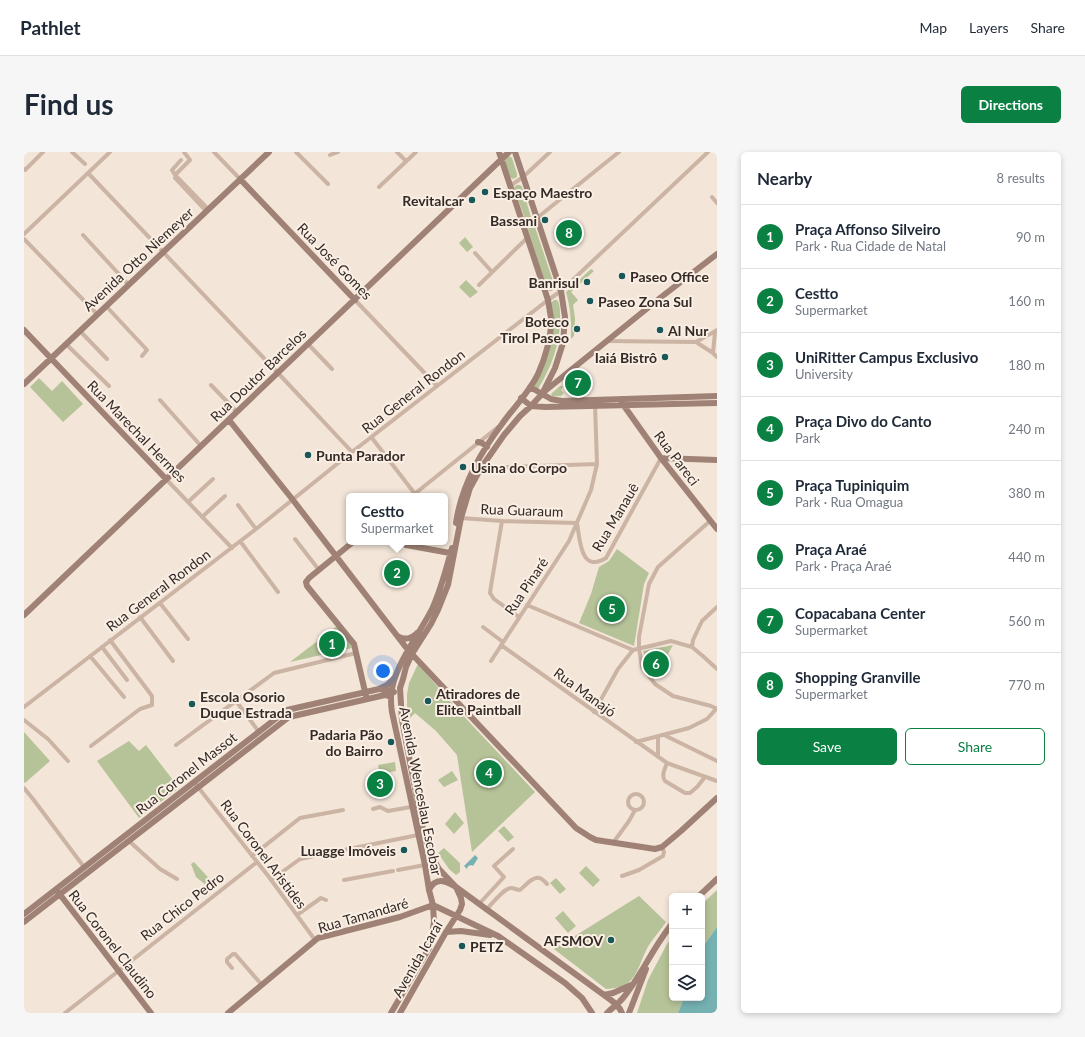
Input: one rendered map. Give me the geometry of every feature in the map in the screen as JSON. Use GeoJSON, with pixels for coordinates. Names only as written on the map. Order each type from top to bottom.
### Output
{"type":"FeatureCollection","features":[{"type":"Feature","properties":{"kind":"street"},"geometry":{"type":"LineString","coordinates":[[24,169],[25,170],[43,152]]}},
{"type":"Feature","properties":{"kind":"street"},"geometry":{"type":"LineString","coordinates":[[72,152],[85,164]]}},
{"type":"Feature","properties":{"kind":"street"},"geometry":{"type":"LineString","coordinates":[[101,152],[105,156]]}},
{"type":"Feature","properties":{"kind":"street"},"geometry":{"type":"LineString","coordinates":[[24,234],[110,152]]}},
{"type":"Feature","properties":{"kind":"street"},"geometry":{"type":"LineString","coordinates":[[174,176],[190,160],[184,152]]}},
{"type":"Feature","properties":{"kind":"street","name":"Rua José Gomes"},"geometry":{"type":"LineString","coordinates":[[214,152],[437,386]]}},
{"type":"Feature","properties":{"kind":"street","name":"Avenida Otto Niemeyer"},"geometry":{"type":"LineString","coordinates":[[25,382],[269,152]]}},
{"type":"Feature","properties":{"kind":"street"},"geometry":{"type":"LineString","coordinates":[[296,152],[328,184]]}},
{"type":"Feature","properties":{"kind":"street"},"geometry":{"type":"LineString","coordinates":[[330,155],[338,152]]}},
{"type":"Feature","properties":{"kind":"street"},"geometry":{"type":"LineString","coordinates":[[397,152],[406,161]]}},
{"type":"Feature","properties":{"kind":"street"},"geometry":{"type":"LineString","coordinates":[[379,187],[416,152]]}},
{"type":"Feature","properties":{"kind":"street","name":"Avenida Wenceslau Escobar"},"geometry":{"type":"LineString","coordinates":[[456,887],[439,868],[429,850],[424,835],[402,720],[400,688],[410,652],[439,593],[450,553],[456,518],[466,484],[493,437],[538,374],[548,346],[551,319],[548,300],[499,152]]}},
{"type":"Feature","properties":{"kind":"street","name":"Rua Doutor Barcelos"},"geometry":{"type":"LineString","coordinates":[[24,615],[509,152]]}},
{"type":"Feature","properties":{"kind":"street","name":"Avenida Wenceslau Escobar"},"geometry":{"type":"LineString","coordinates":[[433,906],[392,712],[391,694],[396,674],[431,624],[448,585],[461,518],[470,488],[481,468],[504,435],[542,394],[555,368],[563,343],[566,317],[561,291],[515,152]]}},
{"type":"Feature","properties":{"kind":"street"},"geometry":{"type":"LineString","coordinates":[[510,186],[523,177],[550,152]]}},
{"type":"Feature","properties":{"kind":"street"},"geometry":{"type":"LineString","coordinates":[[524,226],[619,152]]}},
{"type":"Feature","properties":{"kind":"street","name":"Rua General Rondon"},"geometry":{"type":"LineString","coordinates":[[24,707],[240,542],[352,452],[561,291],[708,152]]}},
{"type":"Feature","properties":{"kind":"street"},"geometry":{"type":"LineString","coordinates":[[181,160],[172,170],[174,176],[207,210]]}},
{"type":"Feature","properties":{"kind":"street"},"geometry":{"type":"LineString","coordinates":[[88,173],[278,372],[352,452]]}},
{"type":"Feature","properties":{"kind":"street"},"geometry":{"type":"LineString","coordinates":[[712,197],[717,203]]}},
{"type":"Feature","properties":{"kind":"street"},"geometry":{"type":"LineString","coordinates":[[82,235],[129,285]]}},
{"type":"Feature","properties":{"kind":"street"},"geometry":{"type":"LineString","coordinates":[[479,285],[528,238]]}},
{"type":"Feature","properties":{"kind":"street"},"geometry":{"type":"LineString","coordinates":[[24,239],[97,314]]}},
{"type":"Feature","properties":{"kind":"street"},"geometry":{"type":"LineString","coordinates":[[475,253],[492,272]]}},
{"type":"Feature","properties":{"kind":"street"},"geometry":{"type":"LineString","coordinates":[[542,394],[566,373],[717,254]]}},
{"type":"Feature","properties":{"kind":"street"},"geometry":{"type":"LineString","coordinates":[[106,306],[147,350],[142,356]]}},
{"type":"Feature","properties":{"kind":"street","name":"Rua Marechal Hermes"},"geometry":{"type":"LineString","coordinates":[[24,330],[232,548]]}},
{"type":"Feature","properties":{"kind":"street"},"geometry":{"type":"LineString","coordinates":[[80,331],[107,359]]}},
{"type":"Feature","properties":{"kind":"street"},"geometry":{"type":"LineString","coordinates":[[607,341],[696,342],[716,331]]}},
{"type":"Feature","properties":{"kind":"street"},"geometry":{"type":"LineString","coordinates":[[714,353],[716,331]]}},
{"type":"Feature","properties":{"kind":"street"},"geometry":{"type":"LineString","coordinates":[[696,342],[714,353],[717,358]]}},
{"type":"Feature","properties":{"kind":"street"},"geometry":{"type":"LineString","coordinates":[[66,344],[108,386]]}},
{"type":"Feature","properties":{"kind":"street"},"geometry":{"type":"LineString","coordinates":[[308,344],[332,369]]}},
{"type":"Feature","properties":{"kind":"street"},"geometry":{"type":"LineString","coordinates":[[555,368],[561,374],[566,373]]}},
{"type":"Feature","properties":{"kind":"street"},"geometry":{"type":"LineString","coordinates":[[210,385],[236,412]]}},
{"type":"Feature","properties":{"kind":"street"},"geometry":{"type":"LineString","coordinates":[[530,387],[551,399],[562,403]]}},
{"type":"Feature","properties":{"kind":"street"},"geometry":{"type":"LineString","coordinates":[[621,402],[717,396]]}},
{"type":"Feature","properties":{"kind":"street"},"geometry":{"type":"LineString","coordinates":[[689,397],[689,404]]}},
{"type":"Feature","properties":{"kind":"street"},"geometry":{"type":"LineString","coordinates":[[522,398],[531,406],[545,407],[562,403],[595,402],[689,404],[717,403]]}},
{"type":"Feature","properties":{"kind":"street"},"geometry":{"type":"LineString","coordinates":[[160,400],[201,446]]}},
{"type":"Feature","properties":{"kind":"street","name":"Rua Guaraum"},"geometry":{"type":"LineString","coordinates":[[461,518],[502,521],[577,523],[591,490],[597,464],[595,402]]}},
{"type":"Feature","properties":{"kind":"street","name":"Rua Pareci"},"geometry":{"type":"LineString","coordinates":[[621,402],[661,458],[717,529]]}},
{"type":"Feature","properties":{"kind":"street"},"geometry":{"type":"LineString","coordinates":[[229,420],[293,500],[410,652],[576,828],[596,840],[655,850],[662,847],[682,831],[717,798]]}},
{"type":"Feature","properties":{"kind":"street"},"geometry":{"type":"LineString","coordinates":[[415,493],[502,424]]}},
{"type":"Feature","properties":{"kind":"street"},"geometry":{"type":"LineString","coordinates":[[478,442],[487,438],[504,435]]}},
{"type":"Feature","properties":{"kind":"street"},"geometry":{"type":"LineString","coordinates":[[372,438],[412,493]]}},
{"type":"Feature","properties":{"kind":"street"},"geometry":{"type":"LineString","coordinates":[[478,442],[487,447]]}},
{"type":"Feature","properties":{"kind":"street"},"geometry":{"type":"LineString","coordinates":[[661,458],[717,460]]}},
{"type":"Feature","properties":{"kind":"street","name":"Rua Manauê"},"geometry":{"type":"LineString","coordinates":[[577,523],[583,555],[589,560],[601,562],[606,558],[661,458]]}},
{"type":"Feature","properties":{"kind":"street"},"geometry":{"type":"LineString","coordinates":[[481,468],[597,464]]}},
{"type":"Feature","properties":{"kind":"street"},"geometry":{"type":"LineString","coordinates":[[188,502],[213,479]]}},
{"type":"Feature","properties":{"kind":"street"},"geometry":{"type":"LineString","coordinates":[[202,517],[225,496]]}},
{"type":"Feature","properties":{"kind":"street"},"geometry":{"type":"LineString","coordinates":[[238,506],[256,529]]}},
{"type":"Feature","properties":{"kind":"street"},"geometry":{"type":"LineString","coordinates":[[502,521],[490,593],[494,599],[519,617]]}},
{"type":"Feature","properties":{"kind":"street"},"geometry":{"type":"LineString","coordinates":[[636,742],[689,728],[707,719],[717,709],[673,696],[655,684],[642,667],[639,648],[640,630],[649,584],[658,567],[710,521]]}},
{"type":"Feature","properties":{"kind":"street","name":"Rua Pinaré"},"geometry":{"type":"LineString","coordinates":[[491,661],[569,541],[577,523]]}},
{"type":"Feature","properties":{"kind":"street"},"geometry":{"type":"LineString","coordinates":[[294,539],[319,570]]}},
{"type":"Feature","properties":{"kind":"street"},"geometry":{"type":"LineString","coordinates":[[240,542],[278,592]]}},
{"type":"Feature","properties":{"kind":"street"},"geometry":{"type":"LineString","coordinates":[[349,545],[306,582],[307,586],[354,644],[366,696]]}},
{"type":"Feature","properties":{"kind":"street"},"geometry":{"type":"LineString","coordinates":[[406,545],[450,553],[453,563]]}},
{"type":"Feature","properties":{"kind":"street"},"geometry":{"type":"LineString","coordinates":[[160,602],[188,639]]}},
{"type":"Feature","properties":{"kind":"street"},"geometry":{"type":"LineString","coordinates":[[527,605],[633,650]]}},
{"type":"Feature","properties":{"kind":"street"},"geometry":{"type":"LineString","coordinates":[[692,647],[693,640],[702,621],[717,607]]}},
{"type":"Feature","properties":{"kind":"street"},"geometry":{"type":"LineString","coordinates":[[140,617],[173,661]]}},
{"type":"Feature","properties":{"kind":"street","name":"Rua Manajó"},"geometry":{"type":"LineString","coordinates":[[483,627],[594,712],[667,763],[717,781]]}},
{"type":"Feature","properties":{"kind":"street"},"geometry":{"type":"LineString","coordinates":[[397,636],[401,638],[408,638],[420,630]]}},
{"type":"Feature","properties":{"kind":"street"},"geometry":{"type":"LineString","coordinates":[[91,746],[140,709],[152,705],[152,696],[110,640]]}},
{"type":"Feature","properties":{"kind":"street"},"geometry":{"type":"LineString","coordinates":[[594,712],[618,669],[633,650],[671,641],[692,647],[717,669]]}},
{"type":"Feature","properties":{"kind":"street"},"geometry":{"type":"LineString","coordinates":[[102,647],[127,680]]}},
{"type":"Feature","properties":{"kind":"street"},"geometry":{"type":"LineString","coordinates":[[176,745],[274,673],[356,653]]}},
{"type":"Feature","properties":{"kind":"street"},"geometry":{"type":"LineString","coordinates":[[90,656],[124,697]]}},
{"type":"Feature","properties":{"kind":"street"},"geometry":{"type":"LineString","coordinates":[[406,667],[411,661],[417,660]]}},
{"type":"Feature","properties":{"kind":"street"},"geometry":{"type":"LineString","coordinates":[[379,689],[387,685],[396,674]]}},
{"type":"Feature","properties":{"kind":"street","name":"Rua Coronel Massot"},"geometry":{"type":"LineString","coordinates":[[24,922],[84,867],[289,717],[366,696],[379,689],[391,694]]}},
{"type":"Feature","properties":{"kind":"street"},"geometry":{"type":"LineString","coordinates":[[391,694],[397,694],[400,702]]}},
{"type":"Feature","properties":{"kind":"street","name":"Rua Coronel Massot"},"geometry":{"type":"LineString","coordinates":[[24,914],[58,892],[128,841],[287,710],[366,696],[391,694]]}},
{"type":"Feature","properties":{"kind":"street"},"geometry":{"type":"LineString","coordinates":[[236,701],[259,732]]}},
{"type":"Feature","properties":{"kind":"street"},"geometry":{"type":"LineString","coordinates":[[24,720],[48,739],[68,761]]}},
{"type":"Feature","properties":{"kind":"street"},"geometry":{"type":"LineString","coordinates":[[664,734],[717,761]]}},
{"type":"Feature","properties":{"kind":"street"},"geometry":{"type":"LineString","coordinates":[[658,736],[658,757]]}},
{"type":"Feature","properties":{"kind":"street"},"geometry":{"type":"LineString","coordinates":[[667,763],[663,779],[685,793],[690,793],[698,787],[705,777]]}},
{"type":"Feature","properties":{"kind":"street","name":"Rua Coronel Aristides"},"geometry":{"type":"LineString","coordinates":[[196,785],[271,880],[315,940]]}},
{"type":"Feature","properties":{"kind":"street"},"geometry":{"type":"LineString","coordinates":[[24,788],[34,799],[84,867]]}},
{"type":"Feature","properties":{"kind":"street"},"geometry":{"type":"LineString","coordinates":[[613,843],[635,810],[640,808],[643,804],[644,802],[642,797],[638,794],[630,796],[628,800],[628,806],[635,810]]}},
{"type":"Feature","properties":{"kind":"street"},"geometry":{"type":"LineString","coordinates":[[373,809],[380,808],[388,811],[411,806]]}},
{"type":"Feature","properties":{"kind":"street"},"geometry":{"type":"LineString","coordinates":[[252,856],[300,818],[342,810]]}},
{"type":"Feature","properties":{"kind":"street"},"geometry":{"type":"LineString","coordinates":[[271,880],[300,859],[418,835]]}},
{"type":"Feature","properties":{"kind":"street"},"geometry":{"type":"LineString","coordinates":[[128,841],[160,869],[177,880]]}},
{"type":"Feature","properties":{"kind":"street"},"geometry":{"type":"LineString","coordinates":[[622,876],[639,870],[663,856],[664,852],[662,847]]}},
{"type":"Feature","properties":{"kind":"street"},"geometry":{"type":"LineString","coordinates":[[479,904],[504,877],[494,866],[513,848]]}},
{"type":"Feature","properties":{"kind":"street","name":"Rua Chico Pedro"},"geometry":{"type":"LineString","coordinates":[[65,1013],[256,862]]}},
{"type":"Feature","properties":{"kind":"street"},"geometry":{"type":"LineString","coordinates":[[344,880],[425,865]]}},
{"type":"Feature","properties":{"kind":"street"},"geometry":{"type":"LineString","coordinates":[[486,910],[508,889],[513,888],[520,890],[537,877],[547,884]]}},
{"type":"Feature","properties":{"kind":"street"},"geometry":{"type":"LineString","coordinates":[[702,893],[717,879]]}},
{"type":"Feature","properties":{"kind":"street"},"geometry":{"type":"LineString","coordinates":[[429,890],[434,883],[442,881],[456,887],[604,995],[621,1009],[622,1013]]}},
{"type":"Feature","properties":{"kind":"street"},"geometry":{"type":"LineString","coordinates":[[456,887],[462,898],[462,904],[456,916]]}},
{"type":"Feature","properties":{"kind":"street","name":"Rua Coronel Claudino"},"geometry":{"type":"LineString","coordinates":[[58,892],[151,1013]]}},
{"type":"Feature","properties":{"kind":"street"},"geometry":{"type":"LineString","coordinates":[[297,915],[321,898],[326,900]]}},
{"type":"Feature","properties":{"kind":"street"},"geometry":{"type":"LineString","coordinates":[[433,906],[498,936],[565,983],[582,998],[592,1013]]}},
{"type":"Feature","properties":{"kind":"street","name":"Avenida Icaraí"},"geometry":{"type":"LineString","coordinates":[[391,1013],[428,948],[434,922],[433,906]]}},
{"type":"Feature","properties":{"kind":"street","name":"Rua Tamandaré"},"geometry":{"type":"LineString","coordinates":[[228,1013],[318,938],[400,917],[433,906]]}},
{"type":"Feature","properties":{"kind":"street","name":"Avenida Icaraí"},"geometry":{"type":"LineString","coordinates":[[400,1013],[456,916]]}},
{"type":"Feature","properties":{"kind":"street"},"geometry":{"type":"LineString","coordinates":[[607,1013],[625,996],[669,928]]}},
{"type":"Feature","properties":{"kind":"street"},"geometry":{"type":"LineString","coordinates":[[446,932],[461,931],[498,936]]}},
{"type":"Feature","properties":{"kind":"street"},"geometry":{"type":"LineString","coordinates":[[629,1013],[643,976],[661,939]]}},
{"type":"Feature","properties":{"kind":"street"},"geometry":{"type":"LineString","coordinates":[[232,968],[227,959],[235,954],[262,985]]}},
{"type":"Feature","properties":{"kind":"street"},"geometry":{"type":"LineString","coordinates":[[604,995],[613,993],[632,984]]}},
{"type":"Feature","properties":{"kind":"green space"},"geometry":{"type":"Polygon","coordinates":[[[509,156],[512,158],[517,174],[517,177],[513,179],[510,177],[504,161],[509,156]]]}},
{"type":"Feature","properties":{"kind":"green space"},"geometry":{"type":"Polygon","coordinates":[[[517,185],[522,187],[531,217],[527,220],[525,219],[515,191],[514,187],[517,185]]]}},
{"type":"Feature","properties":{"kind":"green space"},"geometry":{"type":"Polygon","coordinates":[[[531,226],[535,227],[555,287],[552,291],[547,289],[528,230],[531,226]]]}},
{"type":"Feature","properties":{"kind":"green space"},"geometry":{"type":"Polygon","coordinates":[[[465,237],[473,247],[467,252],[459,243],[465,237]]]}},
{"type":"Feature","properties":{"kind":"green space"},"geometry":{"type":"Polygon","coordinates":[[[591,269],[594,271],[571,292],[578,300],[573,305],[575,318],[574,336],[571,339],[569,304],[566,292],[591,269]]]}},
{"type":"Feature","properties":{"kind":"green space"},"geometry":{"type":"Polygon","coordinates":[[[466,280],[478,292],[470,298],[459,287],[466,280]]]}},
{"type":"Feature","properties":{"kind":"green space"},"geometry":{"type":"Polygon","coordinates":[[[554,300],[557,300],[560,307],[559,335],[555,354],[538,389],[534,386],[545,365],[549,351],[551,333],[551,303],[554,300]]]}},
{"type":"Feature","properties":{"kind":"green space"},"geometry":{"type":"Polygon","coordinates":[[[39,378],[52,391],[62,381],[83,404],[63,422],[30,387],[39,378]]]}},
{"type":"Feature","properties":{"kind":"green space"},"geometry":{"type":"Polygon","coordinates":[[[560,386],[563,386],[561,390],[564,393],[561,396],[552,396],[551,394],[560,386]]]}},
{"type":"Feature","properties":{"kind":"green space"},"geometry":{"type":"Polygon","coordinates":[[[617,549],[649,573],[644,584],[634,646],[579,623],[591,594],[599,567],[609,561],[617,549]]]}},
{"type":"Feature","properties":{"kind":"green space"},"geometry":{"type":"Polygon","coordinates":[[[337,626],[349,641],[352,648],[290,662],[337,626]]]}},
{"type":"Feature","properties":{"kind":"green space"},"geometry":{"type":"Polygon","coordinates":[[[673,645],[655,678],[643,651],[673,645]]]}},
{"type":"Feature","properties":{"kind":"green space"},"geometry":{"type":"Polygon","coordinates":[[[418,664],[456,708],[535,792],[472,852],[457,755],[436,731],[415,713],[407,721],[407,694],[409,683],[418,664]]]}},
{"type":"Feature","properties":{"kind":"green space"},"geometry":{"type":"Polygon","coordinates":[[[24,732],[50,761],[25,783],[24,782],[24,732]]]}},
{"type":"Feature","properties":{"kind":"green space"},"geometry":{"type":"Polygon","coordinates":[[[129,741],[139,751],[146,745],[179,788],[139,818],[97,761],[129,741]]]}},
{"type":"Feature","properties":{"kind":"green space"},"geometry":{"type":"Polygon","coordinates":[[[395,762],[396,771],[380,774],[378,765],[395,762]]]}},
{"type":"Feature","properties":{"kind":"green space"},"geometry":{"type":"Polygon","coordinates":[[[452,771],[458,780],[444,787],[438,780],[452,771]]]}},
{"type":"Feature","properties":{"kind":"green space"},"geometry":{"type":"Polygon","coordinates":[[[455,812],[464,823],[454,834],[445,824],[455,812]]]}},
{"type":"Feature","properties":{"kind":"green space"},"geometry":{"type":"Polygon","coordinates":[[[504,826],[514,837],[508,842],[498,831],[504,826]]]}},
{"type":"Feature","properties":{"kind":"green space"},"geometry":{"type":"Polygon","coordinates":[[[444,848],[460,863],[460,872],[456,875],[449,869],[438,853],[444,848]]]}},
{"type":"Feature","properties":{"kind":"green space"},"geometry":{"type":"Polygon","coordinates":[[[194,862],[215,885],[211,889],[196,877],[191,864],[194,862]]]}},
{"type":"Feature","properties":{"kind":"green space"},"geometry":{"type":"Polygon","coordinates":[[[586,866],[600,880],[593,887],[579,873],[586,866]]]}},
{"type":"Feature","properties":{"kind":"green space"},"geometry":{"type":"Polygon","coordinates":[[[556,878],[566,889],[560,894],[550,883],[556,878]]]}},
{"type":"Feature","properties":{"kind":"green space"},"geometry":{"type":"Polygon","coordinates":[[[717,890],[717,927],[705,944],[705,929],[705,901],[717,890]]]}},
{"type":"Feature","properties":{"kind":"green space","name":"AFSMOV"},"geometry":{"type":"Polygon","coordinates":[[[639,896],[666,922],[649,945],[635,975],[625,985],[617,988],[606,989],[554,949],[639,896]]]}},
{"type":"Feature","properties":{"kind":"green space"},"geometry":{"type":"Polygon","coordinates":[[[563,911],[576,926],[568,933],[555,918],[563,911]]]}},
{"type":"Feature","properties":{"kind":"green space"},"geometry":{"type":"Polygon","coordinates":[[[669,941],[669,1001],[683,1001],[678,1013],[637,1013],[648,980],[669,941]]]}},
{"type":"Feature","properties":{"kind":"water"},"geometry":{"type":"Polygon","coordinates":[[[475,855],[478,858],[473,866],[468,866],[467,869],[464,866],[475,855]]]}},
{"type":"Feature","properties":{"kind":"water"},"geometry":{"type":"Polygon","coordinates":[[[717,927],[717,1013],[678,1013],[683,1001],[705,1001],[705,944],[717,927]]]}},
{"type":"Feature","properties":{"kind":"place","name":"Espaço Maestro"},"geometry":{"type":"Point","coordinates":[485,192]}},
{"type":"Feature","properties":{"kind":"place","name":"Revitalcar"},"geometry":{"type":"Point","coordinates":[472,200]}},
{"type":"Feature","properties":{"kind":"place","name":"Bassani"},"geometry":{"type":"Point","coordinates":[545,220]}},
{"type":"Feature","properties":{"kind":"place","name":"Shopping Granville"},"geometry":{"type":"Point","coordinates":[569,233]}},
{"type":"Feature","properties":{"kind":"place","name":"Paseo Office"},"geometry":{"type":"Point","coordinates":[622,276]}},
{"type":"Feature","properties":{"kind":"place","name":"Banrisul"},"geometry":{"type":"Point","coordinates":[587,282]}},
{"type":"Feature","properties":{"kind":"place","name":"Paseo Zona Sul"},"geometry":{"type":"Point","coordinates":[590,301]}},
{"type":"Feature","properties":{"kind":"place","name":"Boteco Tirol Paseo"},"geometry":{"type":"Point","coordinates":[577,329]}},
{"type":"Feature","properties":{"kind":"place","name":"Al Nur"},"geometry":{"type":"Point","coordinates":[660,330]}},
{"type":"Feature","properties":{"kind":"place","name":"Iaiá Bistrô"},"geometry":{"type":"Point","coordinates":[665,357]}},
{"type":"Feature","properties":{"kind":"place","name":"Copacabana Center"},"geometry":{"type":"Point","coordinates":[578,383]}},
{"type":"Feature","properties":{"kind":"place","name":"Punta Parador"},"geometry":{"type":"Point","coordinates":[308,455]}},
{"type":"Feature","properties":{"kind":"place","name":"Usina do Corpo"},"geometry":{"type":"Point","coordinates":[463,467]}},
{"type":"Feature","properties":{"kind":"place","name":"Cestto"},"geometry":{"type":"Point","coordinates":[397,573]}},
{"type":"Feature","properties":{"kind":"place","name":"Praça Tupiniquim"},"geometry":{"type":"Point","coordinates":[612,609]}},
{"type":"Feature","properties":{"kind":"place","name":"Praça Affonso Silveiro"},"geometry":{"type":"Point","coordinates":[332,644]}},
{"type":"Feature","properties":{"kind":"place","name":"Praça Araé"},"geometry":{"type":"Point","coordinates":[656,664]}},
{"type":"Feature","properties":{"kind":"place","name":"Atiradores de Elite Paintball"},"geometry":{"type":"Point","coordinates":[428,701]}},
{"type":"Feature","properties":{"kind":"place","name":"Escola Osorio Duque Estrada"},"geometry":{"type":"Point","coordinates":[192,704]}},
{"type":"Feature","properties":{"kind":"place","name":"Padaria Pão do Bairro"},"geometry":{"type":"Point","coordinates":[391,742]}},
{"type":"Feature","properties":{"kind":"place","name":"Praça Divo do Canto"},"geometry":{"type":"Point","coordinates":[489,773]}},
{"type":"Feature","properties":{"kind":"place","name":"UniRitter Campus Exclusivo"},"geometry":{"type":"Point","coordinates":[380,784]}},
{"type":"Feature","properties":{"kind":"place","name":"Luagge Imóveis"},"geometry":{"type":"Point","coordinates":[404,850]}},
{"type":"Feature","properties":{"kind":"place","name":"AFSMOV"},"geometry":{"type":"Point","coordinates":[611,940]}},
{"type":"Feature","properties":{"kind":"place","name":"PETZ"},"geometry":{"type":"Point","coordinates":[462,946]}}]}
